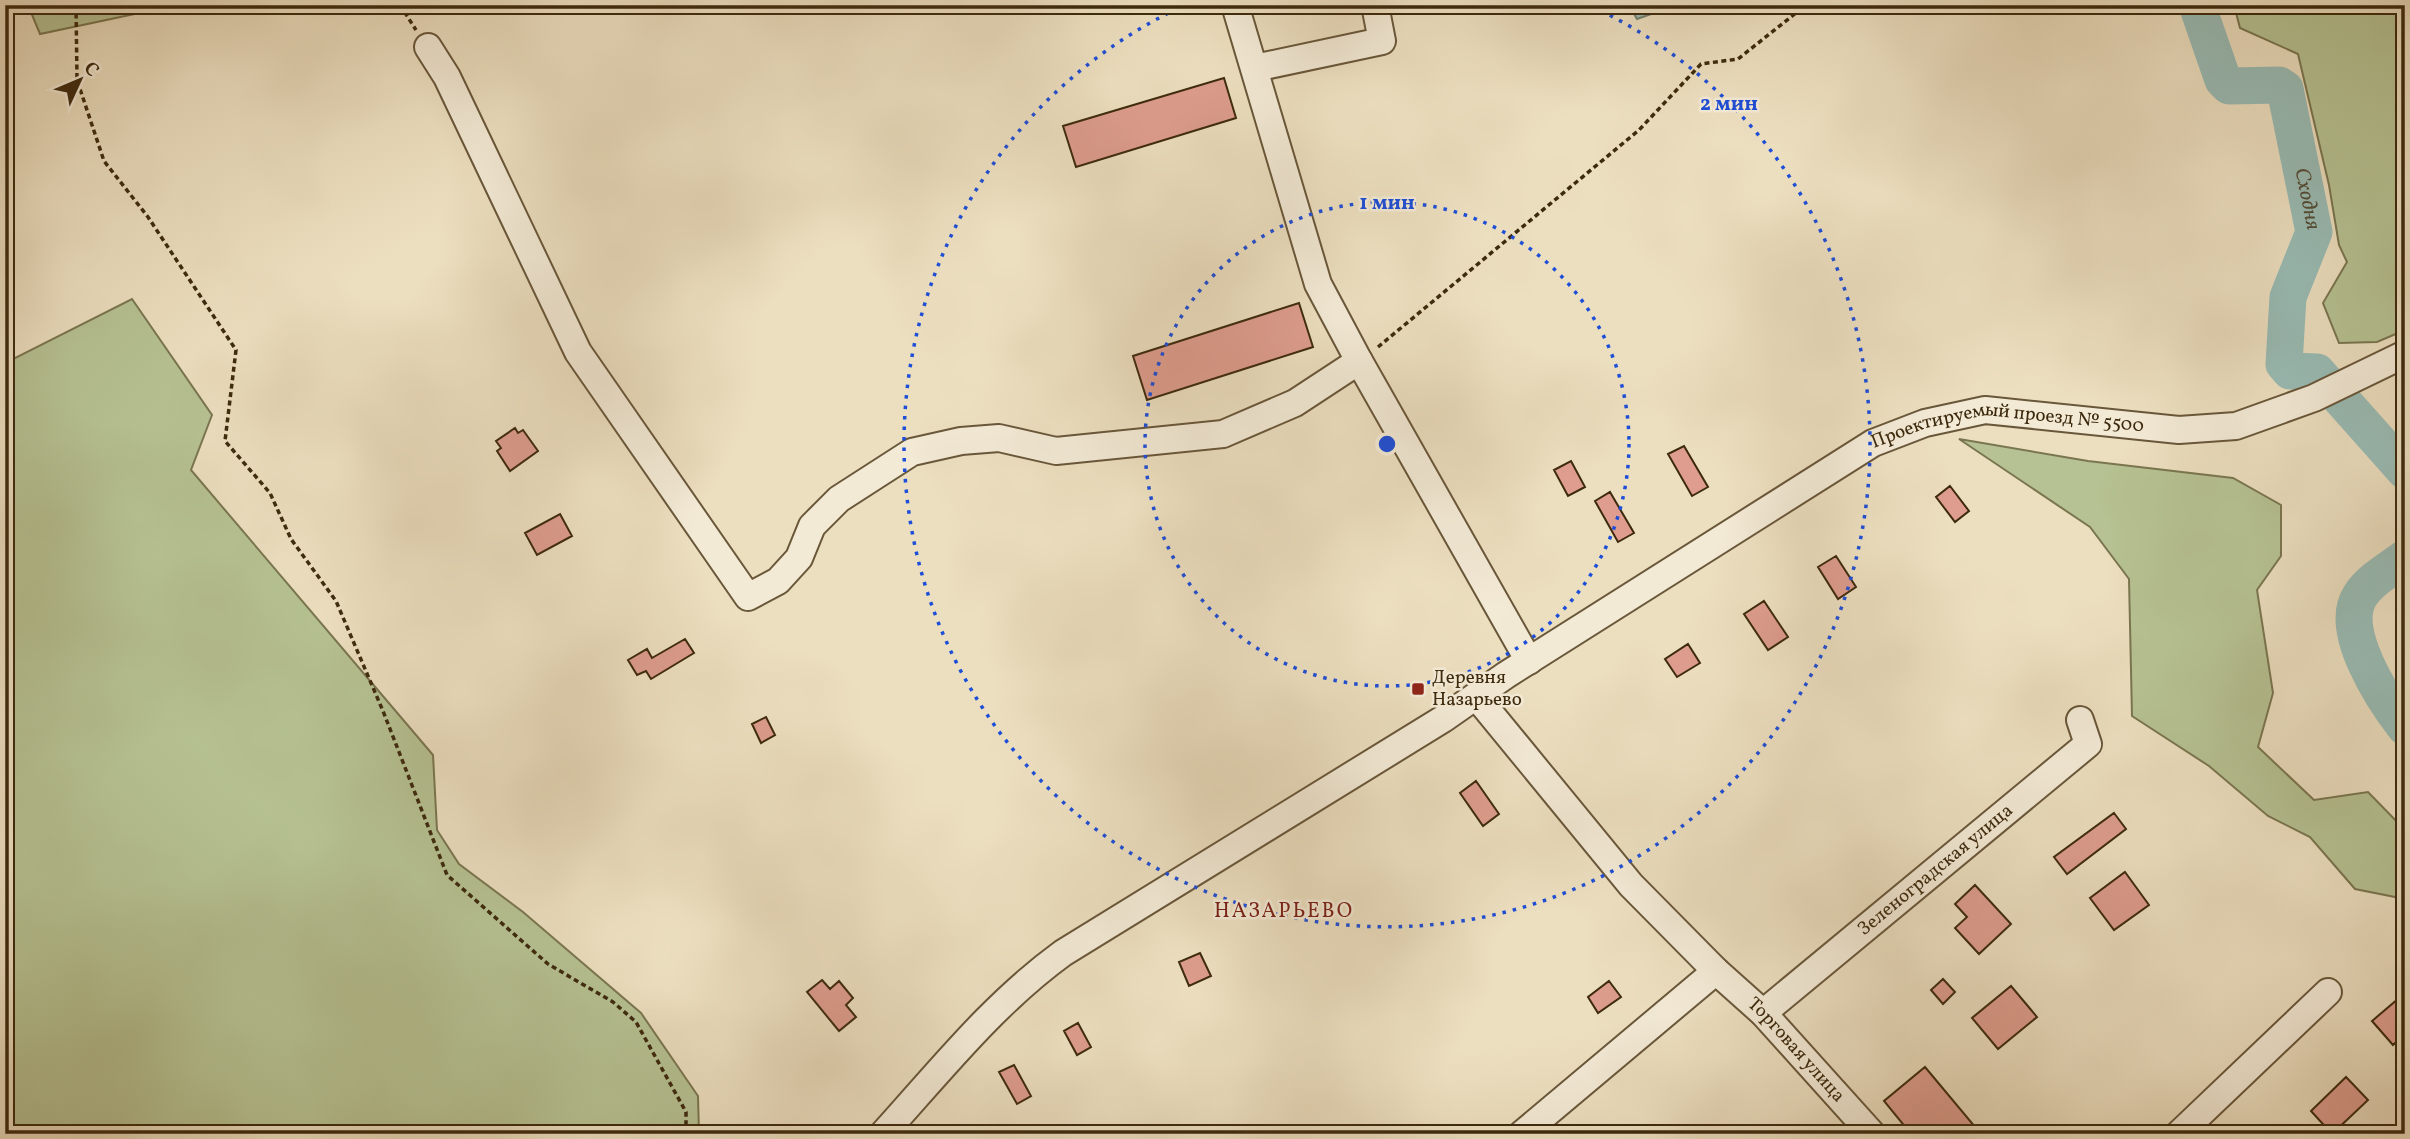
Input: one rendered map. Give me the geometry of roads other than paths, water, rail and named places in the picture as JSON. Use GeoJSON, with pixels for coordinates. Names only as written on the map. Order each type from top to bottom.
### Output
{"type":"FeatureCollection","features":[{"type":"Feature","properties":{"kind":"street"},"geometry":{"type":"LineString","coordinates":[[1236,5],[1318,284],[1529,661]]}},
{"type":"Feature","properties":{"kind":"street"},"geometry":{"type":"LineString","coordinates":[[1255,68],[1382,41],[1375,5]]}},
{"type":"Feature","properties":{"kind":"street"},"geometry":{"type":"LineString","coordinates":[[428,47],[447,77],[578,352],[748,597],[778,581],[799,558],[812,526],[839,499],[912,452],[961,440],[999,438],[1056,451],[1223,434],[1295,403],[1359,361]]}},
{"type":"Feature","properties":{"kind":"street","name":"Проектируемый проезд № 5500"},"geometry":{"type":"LineString","coordinates":[[883,1134],[972,1033],[1023,981],[1063,953],[1476,696],[1873,443],[1925,423],[1984,410],[2179,430],[2236,426],[2314,398],[2405,354]]}},
{"type":"Feature","properties":{"kind":"street","name":"Торговая улица"},"geometry":{"type":"LineString","coordinates":[[1476,696],[1631,885],[1716,971],[1763,1013],[1872,1134]]}},
{"type":"Feature","properties":{"kind":"street","name":"Зеленоградская улица"},"geometry":{"type":"LineString","coordinates":[[1763,1013],[2088,744],[2080,720]]}},
{"type":"Feature","properties":{"kind":"street"},"geometry":{"type":"LineString","coordinates":[[1522,1134],[1716,971]]}},
{"type":"Feature","properties":{"kind":"street"},"geometry":{"type":"LineString","coordinates":[[2179,1134],[2328,992]]}},
{"type":"Feature","properties":{"kind":"water"},"geometry":{"type":"Polygon","coordinates":[[[1629,5],[1677,5],[1637,19],[1629,5]]]}},
{"type":"Feature","properties":{"kind":"waterway","name":"Сходня"},"geometry":{"type":"LineString","coordinates":[[2197,5],[2223,80],[2229,86],[2279,85],[2285,89],[2314,232],[2288,297],[2284,364],[2290,371],[2317,372],[2405,471]]}},
{"type":"Feature","properties":{"kind":"waterway","name":"Сходня"},"geometry":{"type":"LineString","coordinates":[[2405,558],[2364,590],[2355,610],[2355,627],[2366,664],[2405,727]]}},
{"type":"Feature","properties":{"kind":"place","name":"Деревня Назарьево"},"geometry":{"type":"Point","coordinates":[1418,689]}},
{"type":"Feature","properties":{"kind":"district","name":"НАЗАРЬЕВО"},"geometry":{"type":"Point","coordinates":[1284,911]}}]}
